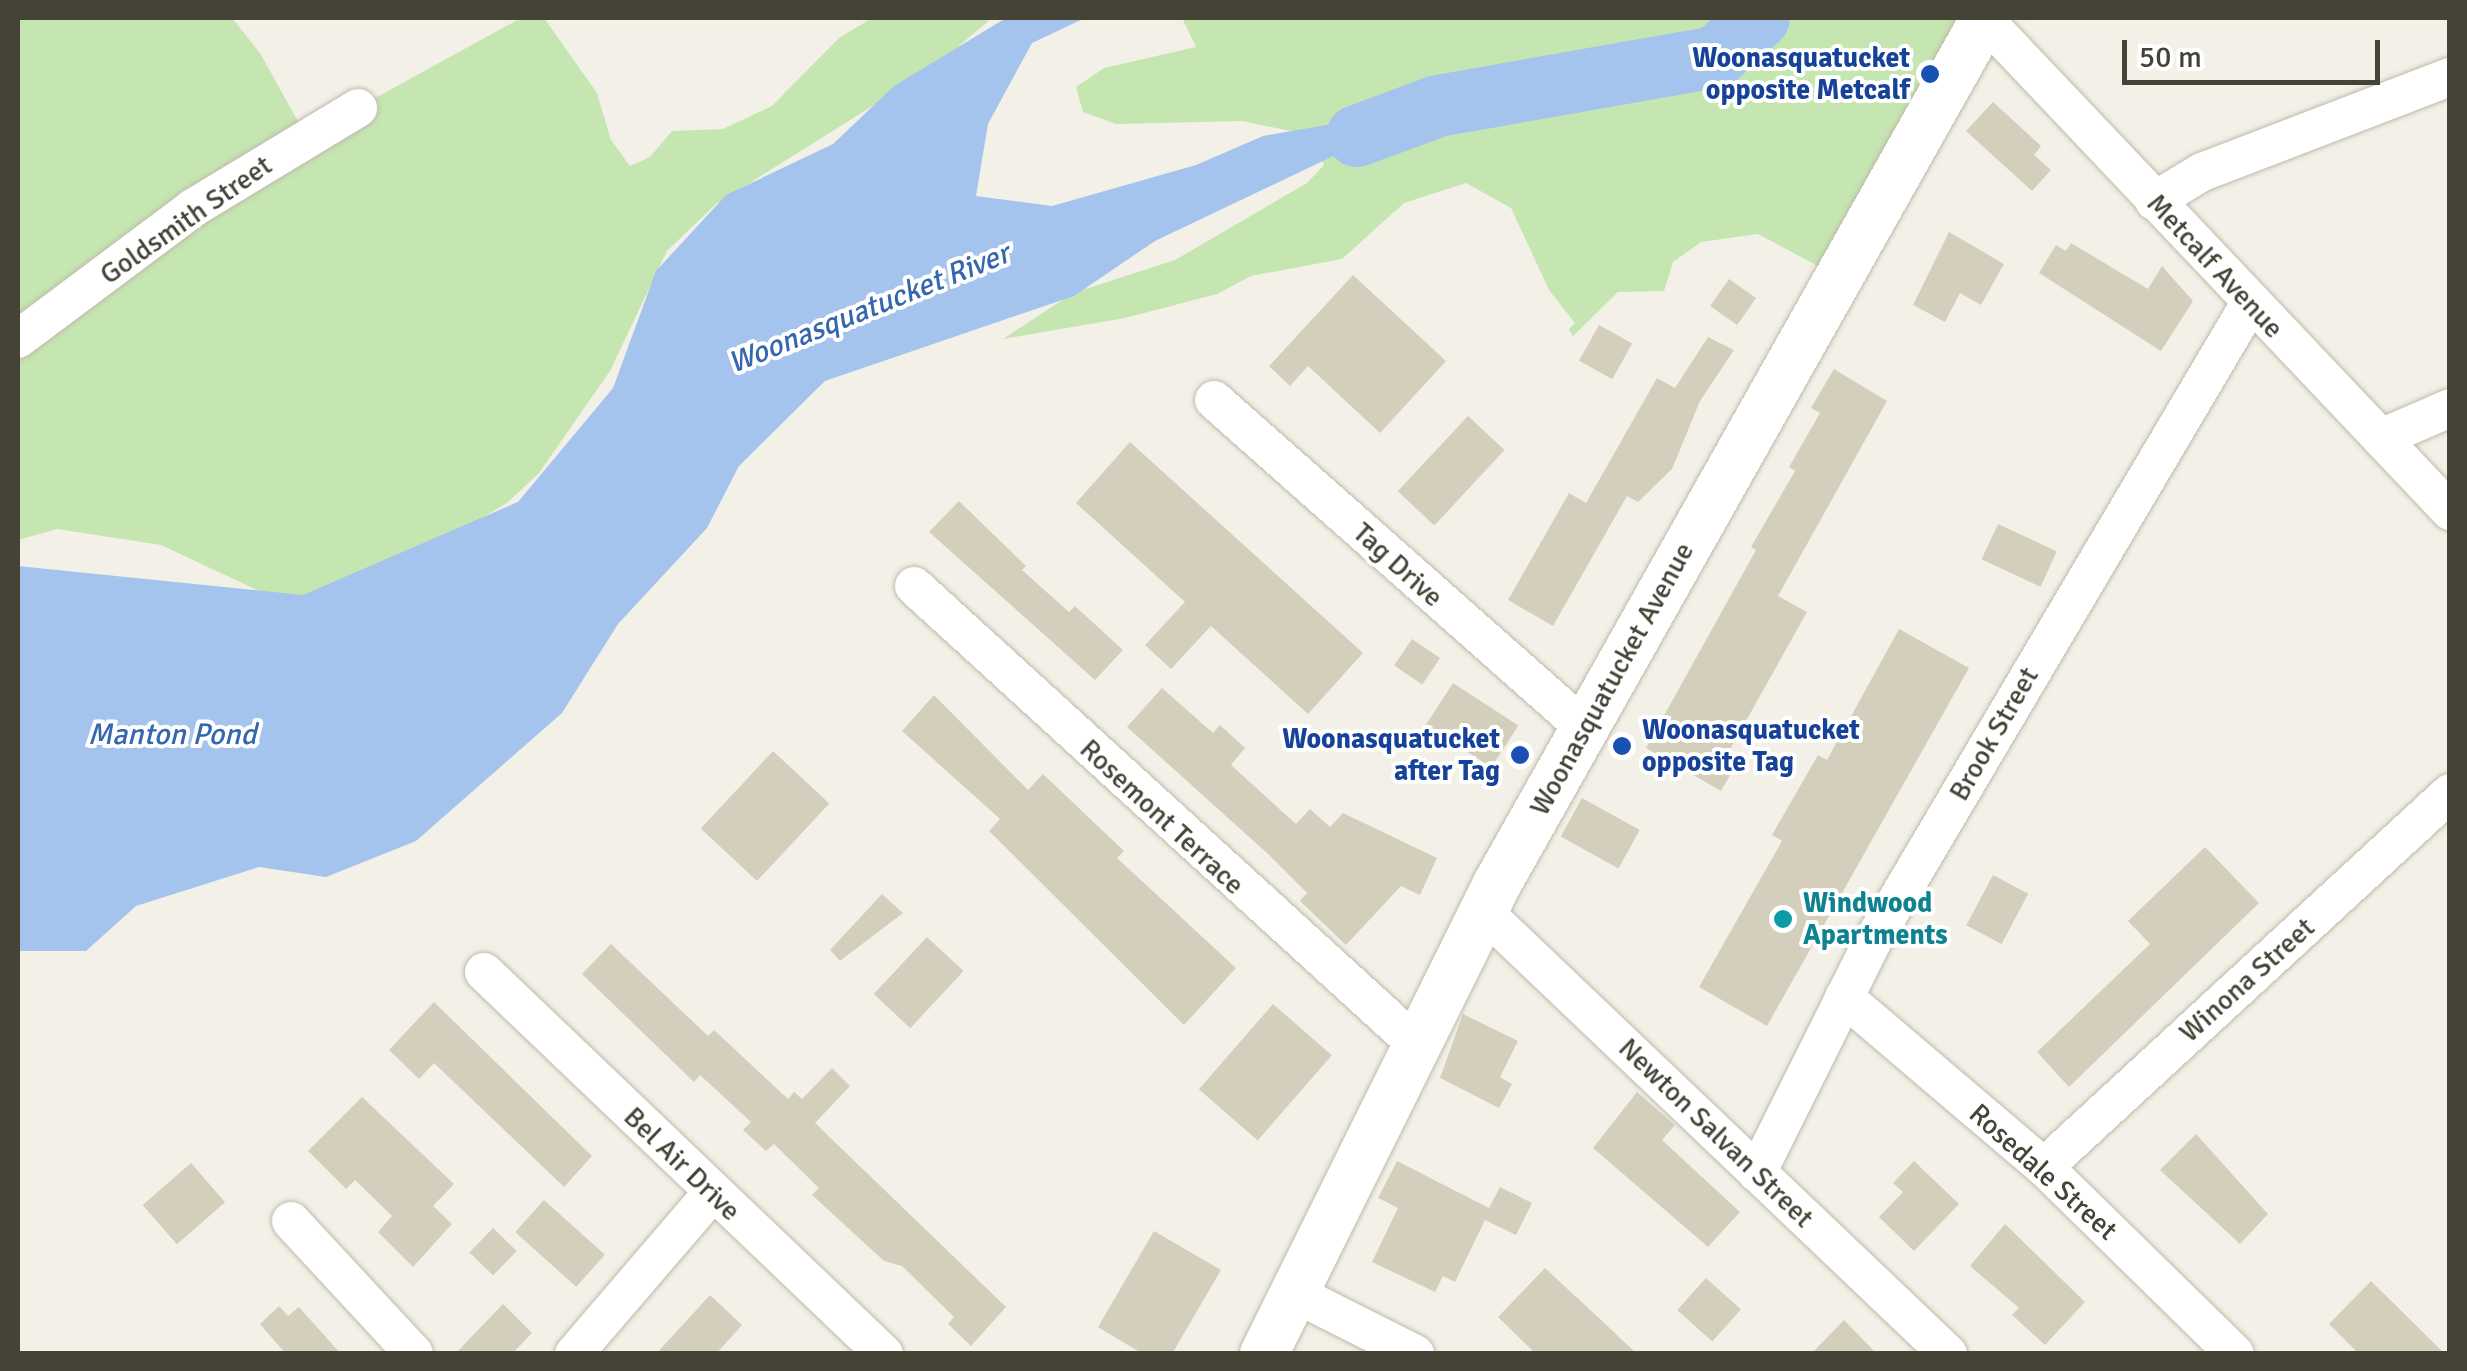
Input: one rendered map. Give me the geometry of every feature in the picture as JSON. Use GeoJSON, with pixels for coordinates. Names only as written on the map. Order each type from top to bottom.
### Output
{"type":"FeatureCollection","features":[{"type":"Feature","properties":{"kind":"street","name":"Metcalf Avenue"},"geometry":{"type":"LineString","coordinates":[[1984,18],[2249,305],[2450,511]]}},
{"type":"Feature","properties":{"kind":"street","name":"Woonasquatucket Avenue"},"geometry":{"type":"LineString","coordinates":[[1264,1354],[1414,1044],[1484,912],[1584,727],[1984,18]]}},
{"type":"Feature","properties":{"kind":"street"},"geometry":{"type":"LineString","coordinates":[[2154,201],[2202,172],[2450,77]]}},
{"type":"Feature","properties":{"kind":"street","name":"Goldsmith Street"},"geometry":{"type":"LineString","coordinates":[[18,339],[193,208],[358,108]]}},
{"type":"Feature","properties":{"kind":"street","name":"Brook Street"},"geometry":{"type":"LineString","coordinates":[[1758,1173],[1844,998],[2249,305]]}},
{"type":"Feature","properties":{"kind":"street","name":"Tag Drive"},"geometry":{"type":"LineString","coordinates":[[1214,400],[1584,727]]}},
{"type":"Feature","properties":{"kind":"street"},"geometry":{"type":"LineString","coordinates":[[2381,438],[2450,408]]}},
{"type":"Feature","properties":{"kind":"street","name":"Rosemont Terrace"},"geometry":{"type":"LineString","coordinates":[[914,586],[1414,1044]]}},
{"type":"Feature","properties":{"kind":"street","name":"Winona Street"},"geometry":{"type":"LineString","coordinates":[[2044,1168],[2450,793]]}},
{"type":"Feature","properties":{"kind":"street","name":"Newton Salvan Street"},"geometry":{"type":"LineString","coordinates":[[1484,912],[1948,1354]]}},
{"type":"Feature","properties":{"kind":"street","name":"Bel Air Drive"},"geometry":{"type":"LineString","coordinates":[[484,972],[884,1354]]}},
{"type":"Feature","properties":{"kind":"street","name":"Rosedale Street"},"geometry":{"type":"LineString","coordinates":[[1844,998],[2044,1168],[2235,1354]]}},
{"type":"Feature","properties":{"kind":"street"},"geometry":{"type":"LineString","coordinates":[[574,1354],[712,1193]]}},
{"type":"Feature","properties":{"kind":"street"},"geometry":{"type":"LineString","coordinates":[[291,1221],[414,1354]]}},
{"type":"Feature","properties":{"kind":"street"},"geometry":{"type":"LineString","coordinates":[[1294,1293],[1415,1354]]}},
{"type":"Feature","properties":{"kind":"green space"},"geometry":{"type":"Polygon","coordinates":[[[18,18],[232,18],[260,53],[306,136],[521,18],[544,18],[597,93],[611,140],[630,166],[650,157],[672,131],[723,129],[772,106],[839,38],[872,18],[992,18],[933,68],[716,204],[667,251],[610,371],[539,473],[507,503],[358,592],[276,599],[161,545],[57,529],[18,540],[18,18]]]}},
{"type":"Feature","properties":{"kind":"green space"},"geometry":{"type":"Polygon","coordinates":[[[1182,18],[1974,18],[1831,273],[1758,234],[1701,242],[1673,262],[1664,291],[1618,292],[1573,336],[1569,329],[1575,323],[1549,290],[1511,208],[1466,183],[1404,203],[1342,259],[1251,276],[1217,294],[1125,318],[1003,339],[1073,293],[1175,260],[1307,183],[1324,165],[1310,135],[1242,121],[1116,124],[1083,112],[1076,87],[1104,68],[1196,47],[1182,18]]]}},
{"type":"Feature","properties":{"kind":"water","name":"Manton Pond"},"geometry":{"type":"Polygon","coordinates":[[[1006,18],[1085,18],[1032,43],[988,124],[976,196],[1052,206],[1196,165],[1263,136],[1438,106],[1155,241],[1074,296],[825,381],[739,466],[707,528],[618,624],[562,713],[416,841],[326,877],[259,867],[136,906],[86,951],[18,951],[18,566],[303,595],[518,502],[613,388],[656,271],[726,195],[833,144],[894,86],[1006,18]]]}},
{"type":"Feature","properties":{"kind":"building"},"geometry":{"type":"Polygon","coordinates":[[[1993,102],[2041,146],[2034,155],[2051,170],[2032,191],[1966,131],[1993,102]]]}},
{"type":"Feature","properties":{"kind":"building"},"geometry":{"type":"Polygon","coordinates":[[[1949,232],[2004,264],[1981,305],[1960,293],[1945,322],[1913,305],[1949,232]]]}},
{"type":"Feature","properties":{"kind":"building"},"geometry":{"type":"Polygon","coordinates":[[[2071,243],[2148,289],[2162,266],[2193,301],[2161,351],[2039,273],[2056,245],[2066,251],[2071,243]]]}},
{"type":"Feature","properties":{"kind":"building"},"geometry":{"type":"Polygon","coordinates":[[[1353,275],[1446,361],[1380,433],[1308,366],[1290,386],[1269,366],[1353,275]]]}},
{"type":"Feature","properties":{"kind":"building"},"geometry":{"type":"Polygon","coordinates":[[[1729,279],[1756,298],[1737,325],[1710,306],[1729,279]]]}},
{"type":"Feature","properties":{"kind":"building"},"geometry":{"type":"Polygon","coordinates":[[[1599,325],[1632,343],[1612,379],[1579,361],[1599,325]]]}},
{"type":"Feature","properties":{"kind":"building"},"geometry":{"type":"Polygon","coordinates":[[[1708,337],[1734,350],[1700,401],[1672,469],[1638,502],[1627,496],[1553,626],[1508,600],[1569,493],[1586,503],[1657,378],[1675,388],[1708,337]]]}},
{"type":"Feature","properties":{"kind":"building"},"geometry":{"type":"Polygon","coordinates":[[[1834,369],[1887,401],[1778,596],[1807,612],[1723,762],[1734,768],[1721,791],[1646,748],[1756,550],[1751,547],[1795,471],[1789,467],[1820,413],[1811,408],[1834,369]]]}},
{"type":"Feature","properties":{"kind":"building"},"geometry":{"type":"Polygon","coordinates":[[[1468,416],[1505,450],[1434,525],[1398,491],[1468,416]]]}},
{"type":"Feature","properties":{"kind":"building"},"geometry":{"type":"Polygon","coordinates":[[[1130,442],[1363,653],[1308,714],[1211,626],[1171,669],[1145,645],[1185,602],[1076,503],[1130,442]]]}},
{"type":"Feature","properties":{"kind":"building"},"geometry":{"type":"Polygon","coordinates":[[[959,501],[1026,566],[1022,570],[1069,612],[1075,606],[1123,650],[1095,680],[929,532],[959,501]]]}},
{"type":"Feature","properties":{"kind":"building"},"geometry":{"type":"Polygon","coordinates":[[[1998,524],[2057,551],[2040,587],[1982,559],[1998,524]]]}},
{"type":"Feature","properties":{"kind":"building"},"geometry":{"type":"Polygon","coordinates":[[[1899,629],[1969,668],[1767,1026],[1699,987],[1782,841],[1772,835],[1818,755],[1827,760],[1899,629]]]}},
{"type":"Feature","properties":{"kind":"building"},"geometry":{"type":"Polygon","coordinates":[[[1412,639],[1440,658],[1422,685],[1394,666],[1412,639]]]}},
{"type":"Feature","properties":{"kind":"building"},"geometry":{"type":"Polygon","coordinates":[[[1453,683],[1518,725],[1491,767],[1426,725],[1453,683]]]}},
{"type":"Feature","properties":{"kind":"building"},"geometry":{"type":"Polygon","coordinates":[[[1162,688],[1213,733],[1220,725],[1245,748],[1231,765],[1296,824],[1310,809],[1330,827],[1343,813],[1437,858],[1420,895],[1401,886],[1346,945],[1300,901],[1307,893],[1268,854],[1127,727],[1162,688]]]}},
{"type":"Feature","properties":{"kind":"building"},"geometry":{"type":"Polygon","coordinates":[[[934,695],[1028,790],[1043,774],[1124,851],[1117,858],[1236,968],[1184,1025],[989,831],[1000,819],[902,731],[934,695]]]}},
{"type":"Feature","properties":{"kind":"building"},"geometry":{"type":"Polygon","coordinates":[[[773,751],[829,804],[757,881],[701,829],[773,751]]]}},
{"type":"Feature","properties":{"kind":"building"},"geometry":{"type":"Polygon","coordinates":[[[1582,798],[1640,830],[1618,868],[1561,836],[1582,798]]]}},
{"type":"Feature","properties":{"kind":"building"},"geometry":{"type":"Polygon","coordinates":[[[2205,847],[2259,903],[2069,1087],[2037,1052],[2150,944],[2128,921],[2205,847]]]}},
{"type":"Feature","properties":{"kind":"building"},"geometry":{"type":"Polygon","coordinates":[[[1993,875],[2028,894],[2002,944],[1966,925],[1993,875]]]}},
{"type":"Feature","properties":{"kind":"building"},"geometry":{"type":"Polygon","coordinates":[[[882,894],[903,913],[840,961],[830,950],[882,894]]]}},
{"type":"Feature","properties":{"kind":"building"},"geometry":{"type":"Polygon","coordinates":[[[927,937],[964,971],[910,1028],[874,994],[927,937]]]}},
{"type":"Feature","properties":{"kind":"building"},"geometry":{"type":"Polygon","coordinates":[[[611,944],[708,1036],[714,1030],[788,1099],[794,1092],[802,1099],[832,1068],[850,1086],[815,1123],[1006,1307],[971,1346],[948,1324],[954,1317],[902,1266],[884,1261],[812,1195],[819,1188],[774,1144],[766,1151],[743,1130],[751,1122],[700,1075],[694,1082],[582,974],[611,944]]]}},
{"type":"Feature","properties":{"kind":"building"},"geometry":{"type":"Polygon","coordinates":[[[434,1002],[592,1156],[564,1187],[434,1063],[419,1079],[389,1050],[434,1002]]]}},
{"type":"Feature","properties":{"kind":"building"},"geometry":{"type":"Polygon","coordinates":[[[1273,1004],[1332,1055],[1258,1140],[1199,1089],[1273,1004]]]}},
{"type":"Feature","properties":{"kind":"building"},"geometry":{"type":"Polygon","coordinates":[[[1463,1014],[1518,1041],[1500,1077],[1512,1084],[1499,1108],[1440,1078],[1463,1014]]]}},
{"type":"Feature","properties":{"kind":"building"},"geometry":{"type":"Polygon","coordinates":[[[1637,1092],[1675,1125],[1662,1140],[1740,1212],[1708,1247],[1593,1148],[1637,1092]]]}},
{"type":"Feature","properties":{"kind":"building"},"geometry":{"type":"Polygon","coordinates":[[[362,1097],[454,1184],[433,1206],[452,1224],[413,1267],[378,1232],[392,1216],[355,1180],[346,1189],[308,1151],[362,1097]]]}},
{"type":"Feature","properties":{"kind":"building"},"geometry":{"type":"Polygon","coordinates":[[[2196,1134],[2268,1214],[2240,1244],[2160,1170],[2196,1134]]]}},
{"type":"Feature","properties":{"kind":"building"},"geometry":{"type":"Polygon","coordinates":[[[1397,1161],[1489,1208],[1500,1187],[1532,1203],[1516,1235],[1485,1220],[1455,1282],[1443,1276],[1435,1292],[1372,1262],[1398,1208],[1378,1198],[1397,1161]]]}},
{"type":"Feature","properties":{"kind":"building"},"geometry":{"type":"Polygon","coordinates":[[[1914,1161],[1959,1204],[1914,1251],[1879,1217],[1903,1192],[1893,1183],[1914,1161]]]}},
{"type":"Feature","properties":{"kind":"building"},"geometry":{"type":"Polygon","coordinates":[[[191,1163],[225,1202],[177,1244],[143,1205],[191,1163]]]}},
{"type":"Feature","properties":{"kind":"building"},"geometry":{"type":"Polygon","coordinates":[[[544,1200],[605,1255],[576,1287],[515,1232],[544,1200]]]}},
{"type":"Feature","properties":{"kind":"building"},"geometry":{"type":"Polygon","coordinates":[[[2005,1224],[2085,1302],[2045,1345],[2012,1315],[2019,1308],[1970,1266],[2005,1224]]]}},
{"type":"Feature","properties":{"kind":"building"},"geometry":{"type":"Polygon","coordinates":[[[493,1228],[517,1251],[493,1275],[469,1252],[493,1228]]]}},
{"type":"Feature","properties":{"kind":"building"},"geometry":{"type":"Polygon","coordinates":[[[1154,1231],[1221,1270],[1172,1354],[1143,1354],[1098,1327],[1154,1231]]]}},
{"type":"Feature","properties":{"kind":"building"},"geometry":{"type":"Polygon","coordinates":[[[1545,1268],[1637,1354],[1536,1354],[1498,1317],[1545,1268]]]}},
{"type":"Feature","properties":{"kind":"building"},"geometry":{"type":"Polygon","coordinates":[[[1706,1278],[1741,1309],[1712,1341],[1677,1310],[1706,1278]]]}},
{"type":"Feature","properties":{"kind":"building"},"geometry":{"type":"Polygon","coordinates":[[[2371,1281],[2445,1354],[2359,1354],[2329,1324],[2371,1281]]]}},
{"type":"Feature","properties":{"kind":"building"},"geometry":{"type":"Polygon","coordinates":[[[710,1295],[742,1325],[716,1354],[656,1354],[710,1295]]]}},
{"type":"Feature","properties":{"kind":"building"},"geometry":{"type":"Polygon","coordinates":[[[503,1304],[532,1333],[512,1354],[455,1354],[503,1304]]]}},
{"type":"Feature","properties":{"kind":"building"},"geometry":{"type":"Polygon","coordinates":[[[279,1306],[288,1316],[299,1307],[341,1354],[286,1354],[260,1324],[279,1306]]]}},
{"type":"Feature","properties":{"kind":"building"},"geometry":{"type":"Polygon","coordinates":[[[1844,1320],[1877,1354],[1811,1354],[1844,1320]]]}},
{"type":"Feature","properties":{"kind":"waterway","name":"Woonasquatucket River"},"geometry":{"type":"LineString","coordinates":[[1357,136],[1438,106],[1716,57],[1759,18]]}},
{"type":"Feature","properties":{"kind":"place","name":"Woonasquatucket opposite Metcalf"},"geometry":{"type":"Point","coordinates":[1930,74]}},
{"type":"Feature","properties":{"kind":"place","name":"Woonasquatucket opposite Tag"},"geometry":{"type":"Point","coordinates":[1622,746]}},
{"type":"Feature","properties":{"kind":"place","name":"Woonasquatucket after Tag"},"geometry":{"type":"Point","coordinates":[1520,755]}},
{"type":"Feature","properties":{"kind":"place","name":"Windwood Apartments"},"geometry":{"type":"Point","coordinates":[1783,919]}}]}
